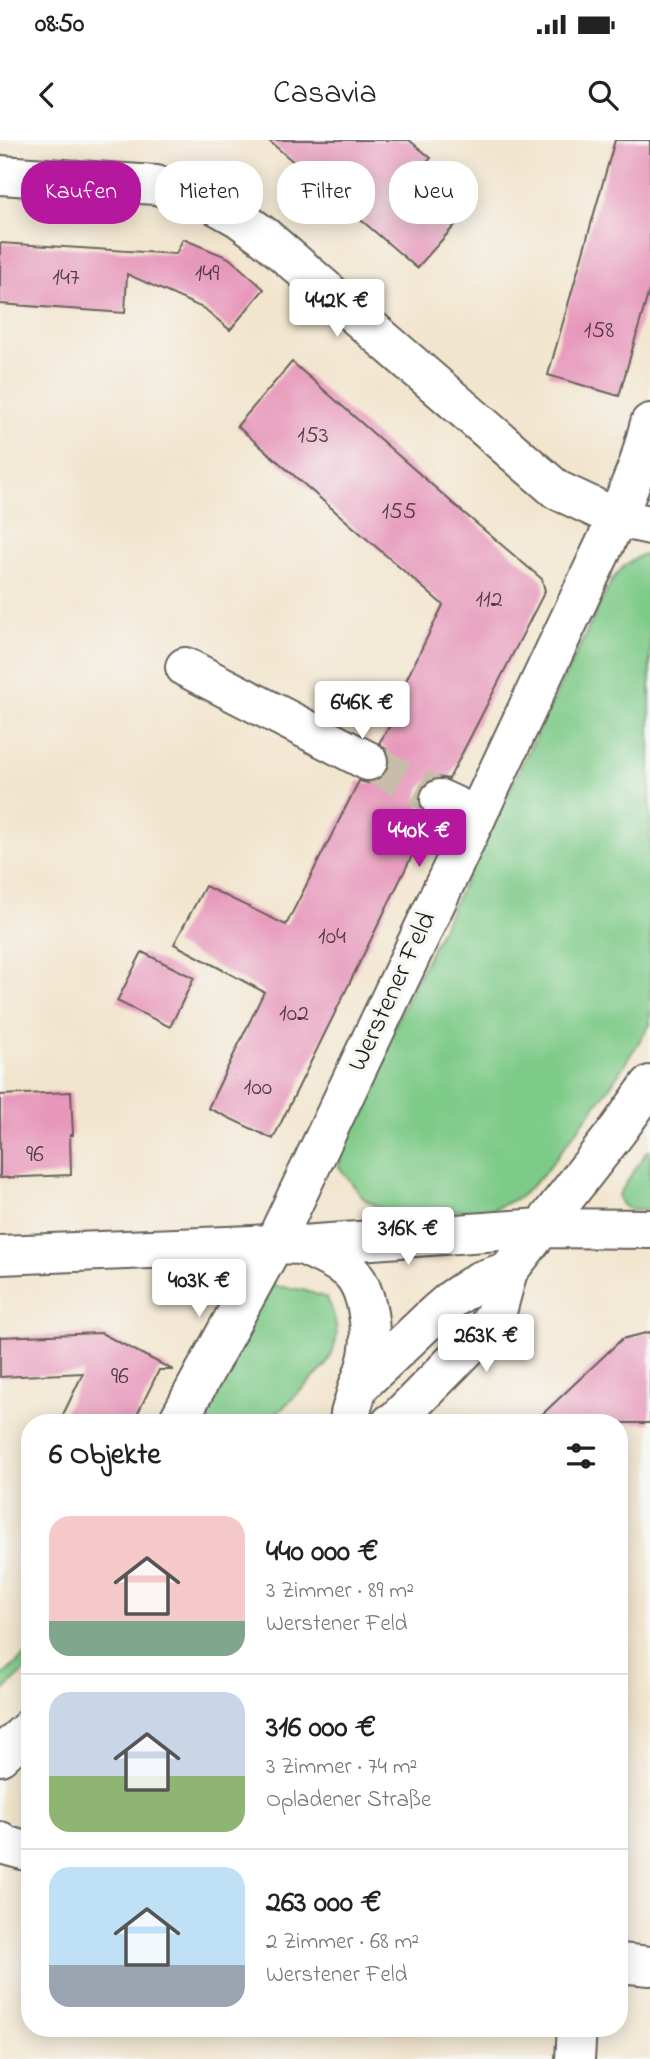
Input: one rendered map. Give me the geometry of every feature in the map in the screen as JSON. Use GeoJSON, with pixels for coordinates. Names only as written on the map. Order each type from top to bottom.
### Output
{"type":"FeatureCollection","features":[{"type":"Feature","properties":{"kind":"street"},"geometry":{"type":"LineString","coordinates":[[0,175],[156,185],[214,204],[265,237],[557,490],[634,522]]}},
{"type":"Feature","properties":{"kind":"street","name":"Werstener Feld"},"geometry":{"type":"LineString","coordinates":[[183,1414],[288,1244],[477,816],[634,522],[639,463],[650,423]]}},
{"type":"Feature","properties":{"kind":"street"},"geometry":{"type":"LineString","coordinates":[[185,667],[368,761]]}},
{"type":"Feature","properties":{"kind":"street"},"geometry":{"type":"LineString","coordinates":[[440,799],[477,816]]}},
{"type":"Feature","properties":{"kind":"street"},"geometry":{"type":"LineString","coordinates":[[402,1414],[488,1328],[498,1308],[508,1271],[650,1085]]}},
{"type":"Feature","properties":{"kind":"street"},"geometry":{"type":"LineString","coordinates":[[0,1255],[288,1244],[541,1228],[650,1229]]}},
{"type":"Feature","properties":{"kind":"street"},"geometry":{"type":"LineString","coordinates":[[288,1244],[348,1270],[362,1291],[367,1307],[369,1355],[354,1405]]}},
{"type":"Feature","properties":{"kind":"street"},"geometry":{"type":"LineString","coordinates":[[354,1405],[452,1298],[479,1281],[508,1271]]}},
{"type":"Feature","properties":{"kind":"street"},"geometry":{"type":"LineString","coordinates":[[0,1756],[21,1736]]}},
{"type":"Feature","properties":{"kind":"street"},"geometry":{"type":"LineString","coordinates":[[0,1841],[4,1846],[21,1850]]}},
{"type":"Feature","properties":{"kind":"street"},"geometry":{"type":"LineString","coordinates":[[628,1964],[650,1966]]}},
{"type":"Feature","properties":{"kind":"street"},"geometry":{"type":"LineString","coordinates":[[575,2059],[576,2037]]}},
{"type":"Feature","properties":{"kind":"green space"},"geometry":{"type":"Polygon","coordinates":[[[641,555],[650,556],[650,1025],[611,1085],[543,1175],[520,1197],[491,1210],[387,1212],[364,1199],[339,1167],[343,1139],[376,1063],[612,580],[624,566],[641,555]]]}},
{"type":"Feature","properties":{"kind":"green space"},"geometry":{"type":"Polygon","coordinates":[[[647,1151],[650,1151],[650,1210],[626,1208],[618,1196],[647,1151]]]}},
{"type":"Feature","properties":{"kind":"green space"},"geometry":{"type":"Polygon","coordinates":[[[261,1284],[303,1290],[327,1298],[336,1324],[334,1349],[325,1367],[276,1414],[196,1414],[261,1284]]]}},
{"type":"Feature","properties":{"kind":"green space"},"geometry":{"type":"Polygon","coordinates":[[[21,1659],[21,1674],[0,1694],[0,1678],[21,1659]]]}},
{"type":"Feature","properties":{"kind":"building"},"geometry":{"type":"Polygon","coordinates":[[[268,140],[409,140],[431,158],[428,161],[389,161],[389,224],[456,224],[417,268],[366,224],[375,224],[375,161],[292,161],[268,140]]]}},
{"type":"Feature","properties":{"kind":"building"},"geometry":{"type":"Polygon","coordinates":[[[615,140],[650,140],[650,287],[619,396],[548,375],[615,140]]]}},
{"type":"Feature","properties":{"kind":"building"},"geometry":{"type":"Polygon","coordinates":[[[183,239],[229,258],[264,289],[230,330],[205,309],[127,274],[125,313],[0,304],[0,243],[176,254],[183,239]]]}},
{"type":"Feature","properties":{"kind":"building"},"geometry":{"type":"Polygon","coordinates":[[[292,362],[542,579],[545,591],[449,779],[437,777],[420,789],[418,802],[430,819],[273,1139],[208,1108],[264,992],[174,944],[205,886],[286,925],[359,781],[368,783],[379,780],[388,770],[390,759],[387,750],[379,743],[396,716],[390,713],[443,605],[237,426],[292,362]]]}},
{"type":"Feature","properties":{"kind":"building"},"geometry":{"type":"Polygon","coordinates":[[[142,952],[194,978],[170,1027],[117,1001],[142,952]]]}},
{"type":"Feature","properties":{"kind":"building"},"geometry":{"type":"Polygon","coordinates":[[[71,1092],[71,1175],[0,1178],[0,1095],[71,1092]]]}},
{"type":"Feature","properties":{"kind":"building"},"geometry":{"type":"Polygon","coordinates":[[[650,1332],[650,1423],[628,1423],[628,1414],[543,1414],[622,1339],[650,1332]]]}},
{"type":"Feature","properties":{"kind":"building"},"geometry":{"type":"Polygon","coordinates":[[[101,1333],[173,1370],[159,1370],[137,1414],[63,1414],[83,1373],[0,1377],[0,1337],[101,1333]]]}},
{"type":"Feature","properties":{"kind":"tunnel"},"geometry":{"type":"LineString","coordinates":[[368,761],[440,799]]}}]}
